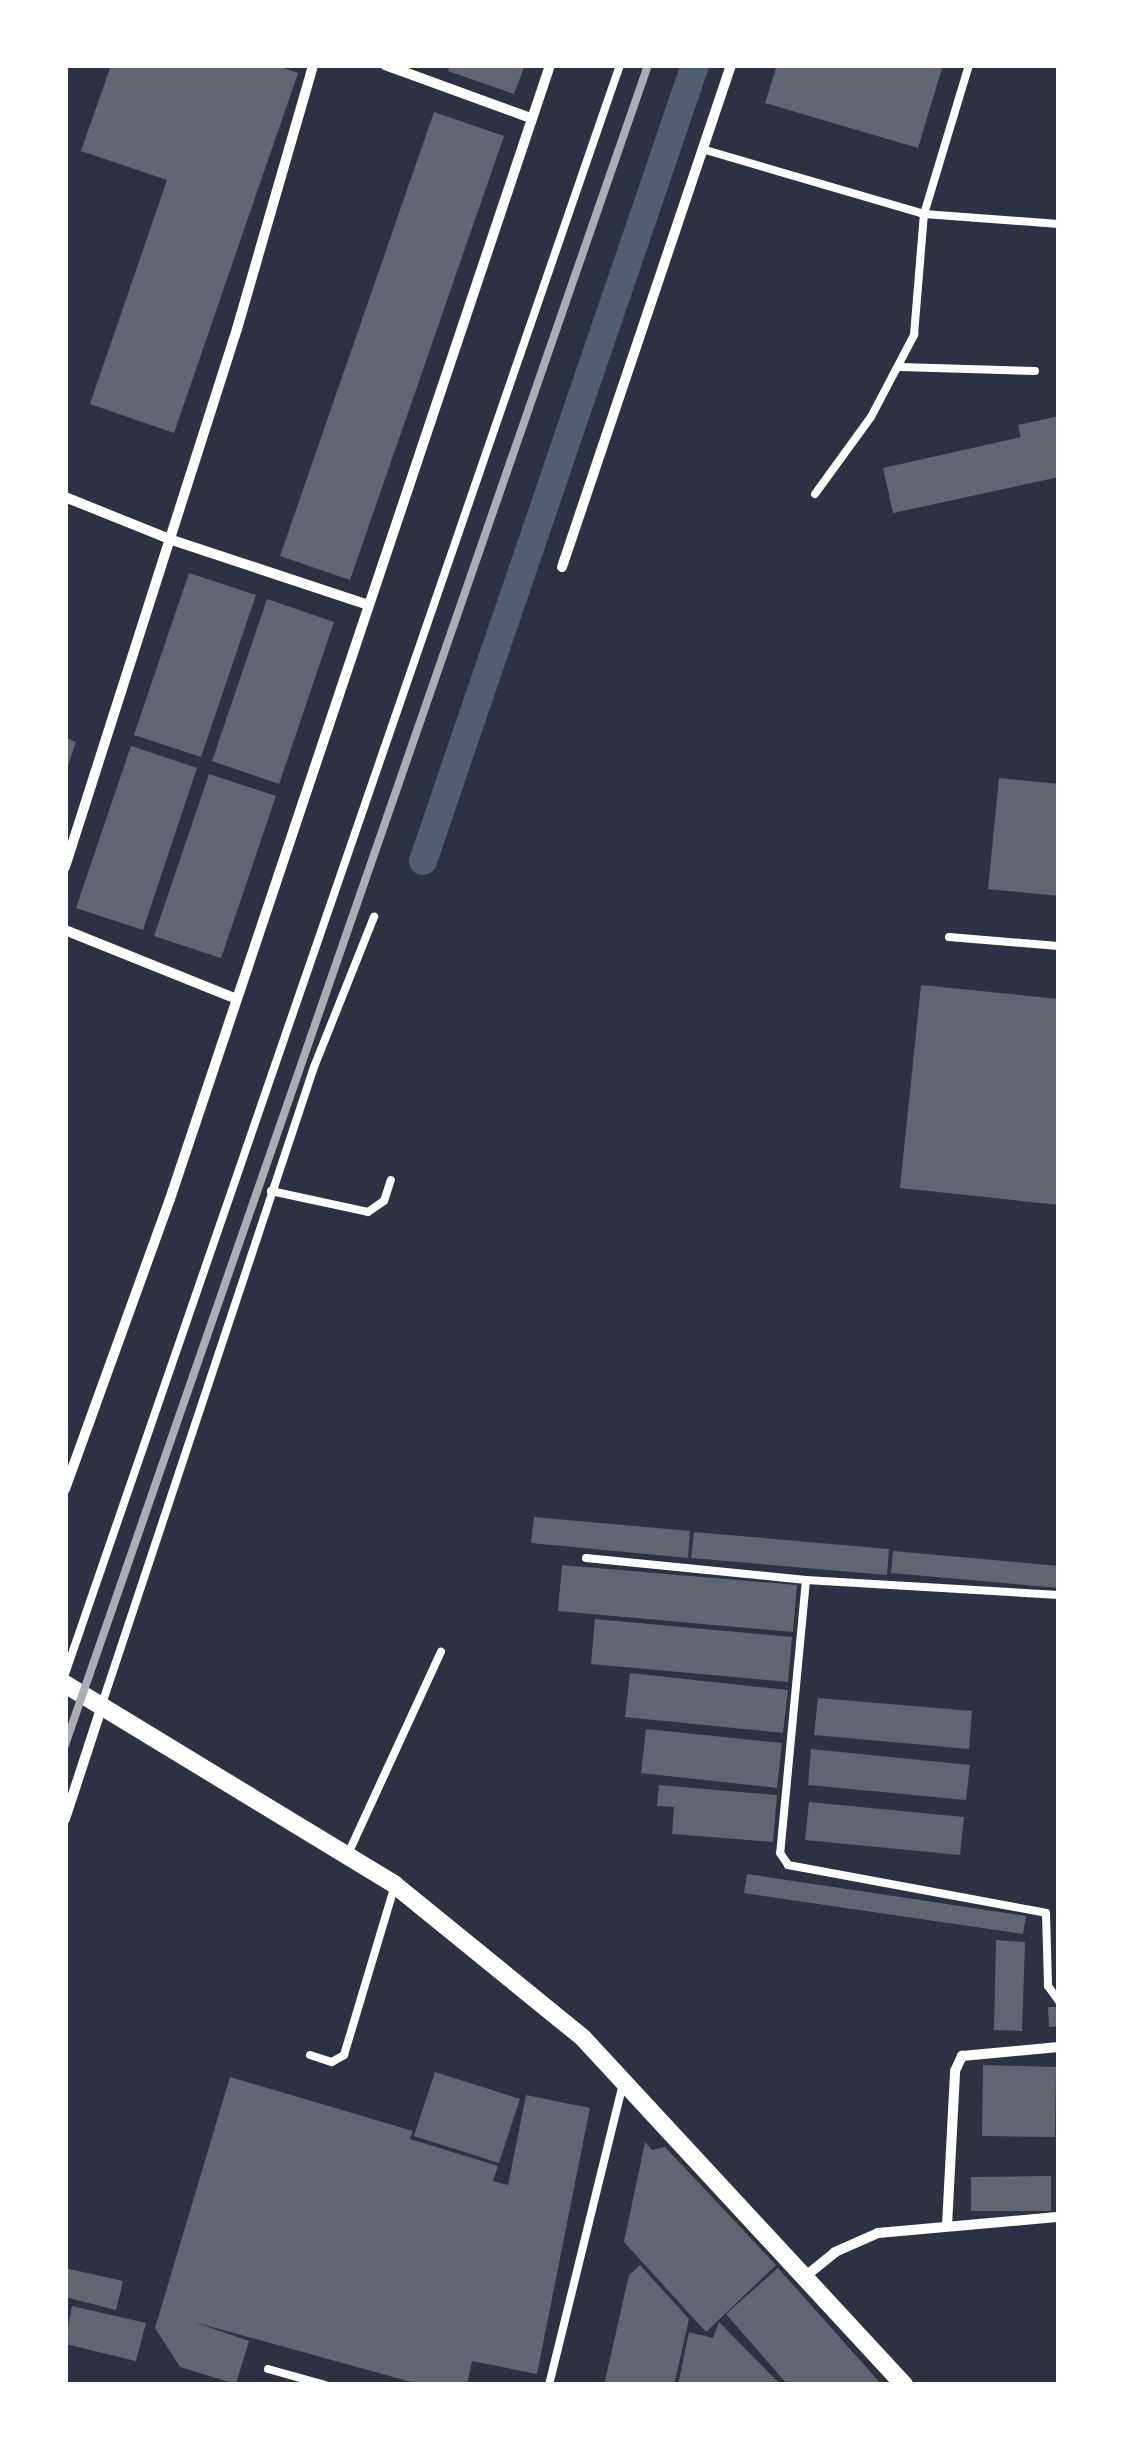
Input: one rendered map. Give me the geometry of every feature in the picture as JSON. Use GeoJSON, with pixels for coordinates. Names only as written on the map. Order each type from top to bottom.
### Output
{"type":"FeatureCollection","features":[{"type":"Feature","properties":{"kind":"street"},"geometry":{"type":"LineString","coordinates":[[65,867],[172,540],[313,65]]}},
{"type":"Feature","properties":{"kind":"street"},"geometry":{"type":"LineString","coordinates":[[385,65],[531,118]]}},
{"type":"Feature","properties":{"kind":"street"},"geometry":{"type":"LineString","coordinates":[[65,1489],[550,65]]}},
{"type":"Feature","properties":{"kind":"street"},"geometry":{"type":"LineString","coordinates":[[562,567],[731,65]]}},
{"type":"Feature","properties":{"kind":"street"},"geometry":{"type":"LineString","coordinates":[[65,497],[172,540],[365,604]]}},
{"type":"Feature","properties":{"kind":"street"},"geometry":{"type":"LineString","coordinates":[[65,930],[234,998]]}},
{"type":"Feature","properties":{"kind":"street"},"geometry":{"type":"LineString","coordinates":[[65,1684],[394,1885],[625,2076],[904,2385]]}},
{"type":"Feature","properties":{"kind":"street"},"geometry":{"type":"LineString","coordinates":[[65,1819],[102,1704]]}},
{"type":"Feature","properties":{"kind":"street"},"geometry":{"type":"LineString","coordinates":[[947,2226],[956,2072],[962,2056],[1059,2047]]}},
{"type":"Feature","properties":{"kind":"street"},"geometry":{"type":"LineString","coordinates":[[807,2275],[835,2252],[878,2233],[1059,2217]]}},
{"type":"Feature","properties":{"kind":"lane"},"geometry":{"type":"LineString","coordinates":[[65,1674],[620,65]]}},
{"type":"Feature","properties":{"kind":"lane"},"geometry":{"type":"LineString","coordinates":[[815,494],[900,368],[914,335],[924,214],[969,65]]}},
{"type":"Feature","properties":{"kind":"lane"},"geometry":{"type":"LineString","coordinates":[[702,150],[924,214],[1059,224]]}},
{"type":"Feature","properties":{"kind":"lane"},"geometry":{"type":"LineString","coordinates":[[900,368],[1035,372]]}},
{"type":"Feature","properties":{"kind":"lane"},"geometry":{"type":"LineString","coordinates":[[102,1704],[272,1192],[374,917]]}},
{"type":"Feature","properties":{"kind":"lane"},"geometry":{"type":"LineString","coordinates":[[949,937],[1059,946]]}},
{"type":"Feature","properties":{"kind":"lane"},"geometry":{"type":"LineString","coordinates":[[272,1192],[368,1212],[384,1201],[391,1180]]}},
{"type":"Feature","properties":{"kind":"lane"},"geometry":{"type":"LineString","coordinates":[[586,1558],[806,1580],[1059,1594]]}},
{"type":"Feature","properties":{"kind":"lane"},"geometry":{"type":"LineString","coordinates":[[806,1580],[780,1852],[788,1865],[1046,1912],[1048,1986],[1059,2001]]}},
{"type":"Feature","properties":{"kind":"lane"},"geometry":{"type":"LineString","coordinates":[[348,1856],[440,1652]]}},
{"type":"Feature","properties":{"kind":"lane"},"geometry":{"type":"LineString","coordinates":[[310,2055],[332,2062],[344,2055],[394,1885]]}},
{"type":"Feature","properties":{"kind":"lane"},"geometry":{"type":"LineString","coordinates":[[549,2385],[625,2076]]}},
{"type":"Feature","properties":{"kind":"lane"},"geometry":{"type":"LineString","coordinates":[[268,2369],[325,2385]]}},
{"type":"Feature","properties":{"kind":"building"},"geometry":{"type":"Polygon","coordinates":[[[111,65],[275,65],[298,73],[174,433],[90,404],[167,180],[81,151],[111,65]]]}},
{"type":"Feature","properties":{"kind":"building"},"geometry":{"type":"Polygon","coordinates":[[[450,65],[525,65],[514,94],[448,71],[450,65]]]}},
{"type":"Feature","properties":{"kind":"building"},"geometry":{"type":"Polygon","coordinates":[[[777,65],[943,65],[918,148],[765,103],[777,65]]]}},
{"type":"Feature","properties":{"kind":"building"},"geometry":{"type":"Polygon","coordinates":[[[434,112],[504,136],[350,580],[280,556],[434,112]]]}},
{"type":"Feature","properties":{"kind":"building"},"geometry":{"type":"Polygon","coordinates":[[[1059,416],[1059,477],[893,513],[883,468],[1021,437],[1018,425],[1059,416]]]}},
{"type":"Feature","properties":{"kind":"building"},"geometry":{"type":"Polygon","coordinates":[[[189,573],[256,595],[201,757],[134,735],[189,573]]]}},
{"type":"Feature","properties":{"kind":"building"},"geometry":{"type":"Polygon","coordinates":[[[267,599],[334,622],[279,784],[212,761],[267,599]]]}},
{"type":"Feature","properties":{"kind":"building"},"geometry":{"type":"Polygon","coordinates":[[[65,737],[76,742],[66,772],[65,772],[65,737]]]}},
{"type":"Feature","properties":{"kind":"building"},"geometry":{"type":"Polygon","coordinates":[[[131,746],[197,768],[143,930],[76,908],[131,746]]]}},
{"type":"Feature","properties":{"kind":"building"},"geometry":{"type":"Polygon","coordinates":[[[209,774],[276,796],[221,958],[154,936],[209,774]]]}},
{"type":"Feature","properties":{"kind":"building"},"geometry":{"type":"Polygon","coordinates":[[[999,778],[1059,784],[1059,896],[988,889],[999,778]]]}},
{"type":"Feature","properties":{"kind":"building"},"geometry":{"type":"Polygon","coordinates":[[[921,985],[1059,999],[1059,1205],[900,1188],[921,985]]]}},
{"type":"Feature","properties":{"kind":"building"},"geometry":{"type":"Polygon","coordinates":[[[534,1517],[690,1531],[688,1558],[531,1543],[534,1517]]]}},
{"type":"Feature","properties":{"kind":"building"},"geometry":{"type":"Polygon","coordinates":[[[694,1532],[889,1549],[887,1575],[691,1558],[694,1532]]]}},
{"type":"Feature","properties":{"kind":"building"},"geometry":{"type":"Polygon","coordinates":[[[893,1551],[1059,1566],[1059,1588],[891,1573],[893,1551]]]}},
{"type":"Feature","properties":{"kind":"building"},"geometry":{"type":"Polygon","coordinates":[[[562,1565],[797,1585],[793,1632],[558,1611],[562,1565]]]}},
{"type":"Feature","properties":{"kind":"building"},"geometry":{"type":"Polygon","coordinates":[[[595,1619],[792,1637],[788,1682],[591,1664],[595,1619]]]}},
{"type":"Feature","properties":{"kind":"building"},"geometry":{"type":"Polygon","coordinates":[[[630,1673],[788,1690],[783,1733],[625,1717],[630,1673]]]}},
{"type":"Feature","properties":{"kind":"building"},"geometry":{"type":"Polygon","coordinates":[[[818,1698],[972,1711],[969,1749],[814,1735],[818,1698]]]}},
{"type":"Feature","properties":{"kind":"building"},"geometry":{"type":"Polygon","coordinates":[[[646,1729],[782,1743],[777,1788],[641,1773],[646,1729]]]}},
{"type":"Feature","properties":{"kind":"building"},"geometry":{"type":"Polygon","coordinates":[[[811,1749],[970,1765],[966,1800],[808,1785],[811,1749]]]}},
{"type":"Feature","properties":{"kind":"building"},"geometry":{"type":"Polygon","coordinates":[[[659,1785],[777,1795],[773,1842],[672,1834],[674,1807],[657,1806],[659,1785]]]}},
{"type":"Feature","properties":{"kind":"building"},"geometry":{"type":"Polygon","coordinates":[[[809,1802],[964,1817],[960,1855],[805,1840],[809,1802]]]}},
{"type":"Feature","properties":{"kind":"building"},"geometry":{"type":"Polygon","coordinates":[[[747,1874],[1026,1916],[1023,1934],[744,1893],[747,1874]]]}},
{"type":"Feature","properties":{"kind":"building"},"geometry":{"type":"Polygon","coordinates":[[[996,1940],[1025,1942],[1022,2031],[994,2030],[996,1940]]]}},
{"type":"Feature","properties":{"kind":"building"},"geometry":{"type":"Polygon","coordinates":[[[1048,2007],[1059,2007],[1059,2026],[1049,2027],[1048,2007]]]}},
{"type":"Feature","properties":{"kind":"building"},"geometry":{"type":"Polygon","coordinates":[[[983,2065],[1056,2067],[1055,2137],[982,2136],[983,2065]]]}},
{"type":"Feature","properties":{"kind":"building"},"geometry":{"type":"Polygon","coordinates":[[[435,2072],[520,2099],[499,2163],[414,2136],[435,2072]]]}},
{"type":"Feature","properties":{"kind":"building"},"geometry":{"type":"Polygon","coordinates":[[[230,2077],[413,2131],[410,2139],[498,2166],[493,2181],[508,2185],[526,2095],[590,2108],[537,2374],[472,2361],[467,2385],[422,2385],[194,2322],[249,2341],[236,2384],[180,2367],[155,2328],[230,2077]]]}},
{"type":"Feature","properties":{"kind":"building"},"geometry":{"type":"Polygon","coordinates":[[[645,2142],[652,2150],[665,2147],[776,2265],[706,2332],[624,2242],[645,2142]]]}},
{"type":"Feature","properties":{"kind":"building"},"geometry":{"type":"Polygon","coordinates":[[[1051,2176],[1051,2211],[971,2211],[971,2177],[1051,2176]]]}},
{"type":"Feature","properties":{"kind":"building"},"geometry":{"type":"Polygon","coordinates":[[[640,2265],[689,2319],[674,2385],[604,2385],[629,2275],[640,2265]]]}},
{"type":"Feature","properties":{"kind":"building"},"geometry":{"type":"Polygon","coordinates":[[[65,2268],[123,2281],[116,2310],[65,2297],[65,2268]]]}},
{"type":"Feature","properties":{"kind":"building"},"geometry":{"type":"Polygon","coordinates":[[[778,2268],[882,2385],[788,2385],[726,2314],[778,2268]]]}},
{"type":"Feature","properties":{"kind":"building"},"geometry":{"type":"Polygon","coordinates":[[[72,2306],[146,2323],[136,2361],[65,2344],[72,2306]]]}},
{"type":"Feature","properties":{"kind":"building"},"geometry":{"type":"Polygon","coordinates":[[[719,2322],[781,2385],[678,2385],[689,2332],[713,2338],[719,2322]]]}},
{"type":"Feature","properties":{"kind":"waterway"},"geometry":{"type":"LineString","coordinates":[[423,861],[695,65]]}},
{"type":"Feature","properties":{"kind":"railway"},"geometry":{"type":"LineString","coordinates":[[65,1745],[648,65]]}}]}
